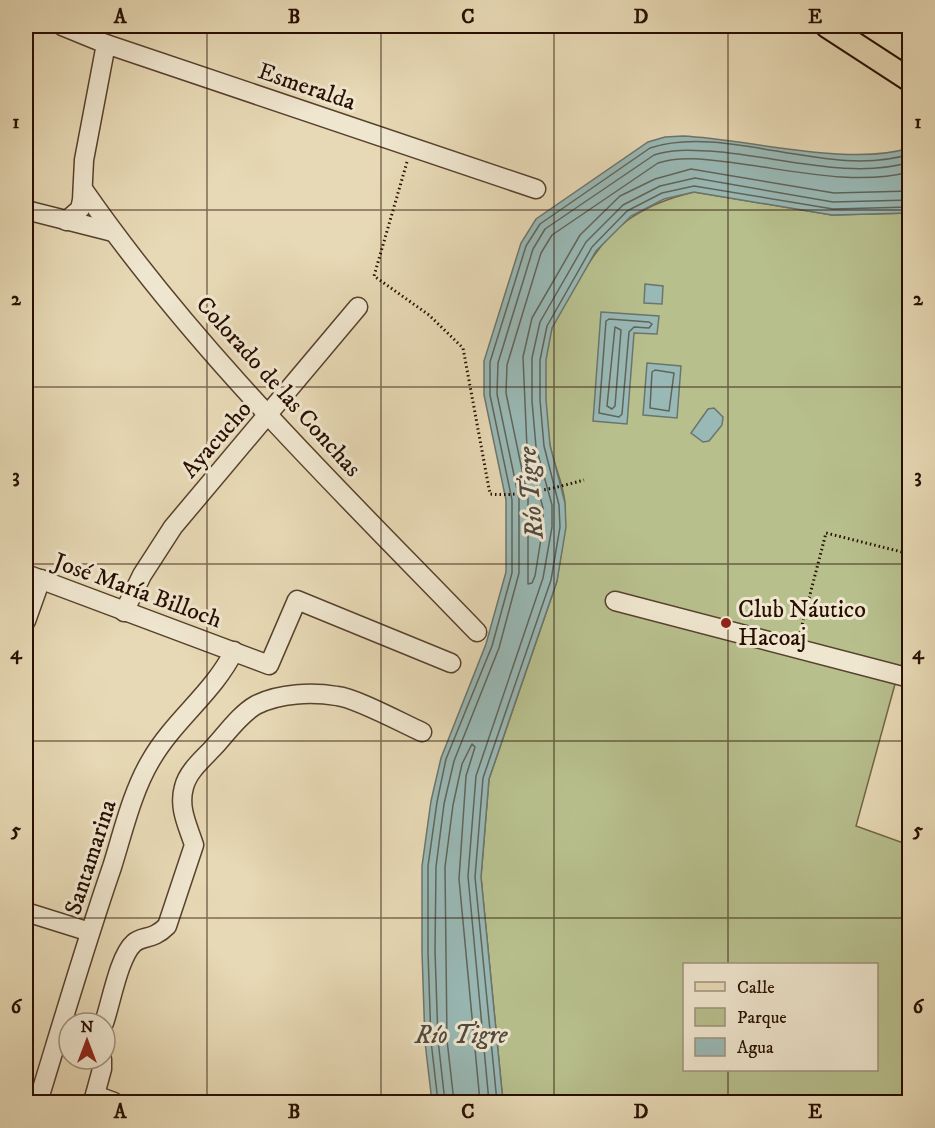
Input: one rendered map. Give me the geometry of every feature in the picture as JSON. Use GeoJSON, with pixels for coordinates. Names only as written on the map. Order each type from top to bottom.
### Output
{"type":"FeatureCollection","features":[{"type":"Feature","properties":{"kind":"main road"},"geometry":{"type":"LineString","coordinates":[[827,26],[909,80]]}},
{"type":"Feature","properties":{"kind":"street","name":"Esmeralda"},"geometry":{"type":"LineString","coordinates":[[62,26],[106,44],[536,189]]}},
{"type":"Feature","properties":{"kind":"street"},"geometry":{"type":"LineString","coordinates":[[66,220],[80,209],[84,160],[106,44]]}},
{"type":"Feature","properties":{"kind":"street","name":"Colorado de las Conchas"},"geometry":{"type":"LineString","coordinates":[[83,189],[113,232],[267,417],[477,632]]}},
{"type":"Feature","properties":{"kind":"street"},"geometry":{"type":"LineString","coordinates":[[26,210],[113,232]]}},
{"type":"Feature","properties":{"kind":"street","name":"Ayacucho"},"geometry":{"type":"LineString","coordinates":[[124,612],[142,575],[173,526],[358,307]]}},
{"type":"Feature","properties":{"kind":"street"},"geometry":{"type":"LineString","coordinates":[[26,621],[33,576]]}},
{"type":"Feature","properties":{"kind":"street","name":"José María Billoch"},"geometry":{"type":"LineString","coordinates":[[33,576],[269,665],[297,600],[451,663]]}},
{"type":"Feature","properties":{"kind":"street"},"geometry":{"type":"LineString","coordinates":[[615,601],[909,678]]}},
{"type":"Feature","properties":{"kind":"street","name":"Santamarina"},"geometry":{"type":"LineString","coordinates":[[38,1102],[90,932],[136,793],[151,760],[172,731],[224,670],[234,651]]}},
{"type":"Feature","properties":{"kind":"street"},"geometry":{"type":"LineString","coordinates":[[108,1011],[127,949],[137,940],[158,935],[167,926],[194,844],[186,824],[182,804],[184,786],[194,768],[241,718],[255,706],[279,698],[308,694],[340,696],[422,732]]}},
{"type":"Feature","properties":{"kind":"street"},"geometry":{"type":"LineString","coordinates":[[26,912],[90,932]]}},
{"type":"Feature","properties":{"kind":"street"},"geometry":{"type":"LineString","coordinates":[[101,1071],[94,1099],[114,1102]]}},
{"type":"Feature","properties":{"kind":"path"},"geometry":{"type":"LineString","coordinates":[[412,147],[374,276],[429,315],[464,348],[490,494],[504,495],[562,486],[584,480]]}},
{"type":"Feature","properties":{"kind":"path"},"geometry":{"type":"LineString","coordinates":[[796,649],[826,533],[909,554]]}},
{"type":"Feature","properties":{"kind":"green space","name":"Club Náutico Hacoaj"},"geometry":{"type":"Polygon","coordinates":[[[694,192],[832,215],[909,213],[909,668],[900,666],[856,826],[909,845],[909,1102],[503,1102],[481,877],[489,779],[557,581],[564,533],[564,497],[550,446],[544,403],[545,356],[552,328],[562,308],[603,244],[627,220],[657,204],[694,192]]]}},
{"type":"Feature","properties":{"kind":"water","name":"Río Tigre"},"geometry":{"type":"Polygon","coordinates":[[[683,136],[858,155],[909,148],[909,213],[832,215],[694,192],[664,199],[631,216],[596,251],[552,328],[546,360],[546,400],[550,445],[565,503],[566,527],[557,581],[489,779],[481,877],[503,1102],[432,1102],[425,1042],[422,952],[422,866],[431,801],[441,758],[486,644],[506,572],[506,500],[484,395],[484,361],[521,243],[536,219],[648,142],[665,137],[683,136]]]}},
{"type":"Feature","properties":{"kind":"water"},"geometry":{"type":"Polygon","coordinates":[[[645,284],[663,286],[662,304],[644,303],[645,284]]]}},
{"type":"Feature","properties":{"kind":"water"},"geometry":{"type":"Polygon","coordinates":[[[601,312],[659,316],[657,334],[634,333],[627,424],[593,421],[601,312]]]}},
{"type":"Feature","properties":{"kind":"water"},"geometry":{"type":"Polygon","coordinates":[[[647,363],[681,366],[677,418],[643,415],[647,363]]]}},
{"type":"Feature","properties":{"kind":"water"},"geometry":{"type":"Polygon","coordinates":[[[714,408],[723,417],[722,425],[709,441],[703,442],[691,433],[708,409],[714,408]]]}},
{"type":"Feature","properties":{"kind":"place","name":"Club Náutico Hacoaj"},"geometry":{"type":"Point","coordinates":[726,623]}}]}
